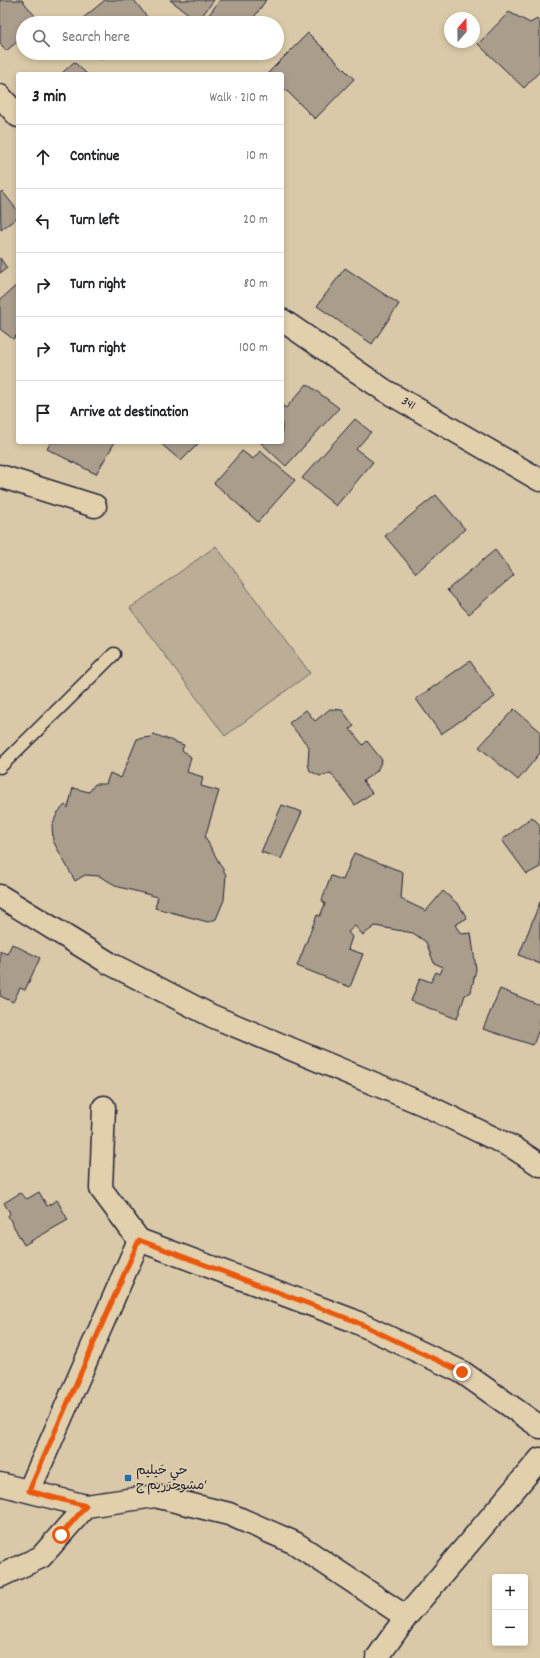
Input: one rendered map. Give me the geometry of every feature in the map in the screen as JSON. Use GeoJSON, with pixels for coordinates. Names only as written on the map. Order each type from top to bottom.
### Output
{"type":"FeatureCollection","features":[{"type":"Feature","properties":{"kind":"street"},"geometry":{"type":"LineString","coordinates":[[0,96],[16,114]]}},
{"type":"Feature","properties":{"kind":"street","name":"341"},"geometry":{"type":"LineString","coordinates":[[284,321],[384,390],[540,480]]}},
{"type":"Feature","properties":{"kind":"street"},"geometry":{"type":"LineString","coordinates":[[0,476],[95,506]]}},
{"type":"Feature","properties":{"kind":"street"},"geometry":{"type":"LineString","coordinates":[[0,896],[109,964],[212,1016],[424,1104],[514,1148],[540,1165]]}},
{"type":"Feature","properties":{"kind":"street"},"geometry":{"type":"LineString","coordinates":[[104,1107],[101,1189],[139,1240],[352,1320],[462,1372],[540,1427]]}},
{"type":"Feature","properties":{"kind":"street"},"geometry":{"type":"LineString","coordinates":[[29,1491],[139,1240]]}},
{"type":"Feature","properties":{"kind":"street"},"geometry":{"type":"LineString","coordinates":[[377,1658],[406,1618],[540,1459]]}},
{"type":"Feature","properties":{"kind":"street"},"geometry":{"type":"LineString","coordinates":[[0,1484],[86,1506],[155,1496],[229,1514],[295,1543],[406,1618]]}},
{"type":"Feature","properties":{"kind":"street"},"geometry":{"type":"LineString","coordinates":[[0,1576],[41,1557],[86,1506]]}},
{"type":"Feature","properties":{"kind":"lane"},"geometry":{"type":"LineString","coordinates":[[0,767],[114,654]]}},
{"type":"Feature","properties":{"kind":"shaded area"},"geometry":{"type":"Polygon","coordinates":[[[216,546],[310,673],[225,736],[130,608],[216,546]]]}},
{"type":"Feature","properties":{"kind":"building"},"geometry":{"type":"Polygon","coordinates":[[[0,0],[22,0],[35,16],[16,16],[16,43],[6,51],[0,43],[0,0]]]}},
{"type":"Feature","properties":{"kind":"building"},"geometry":{"type":"Polygon","coordinates":[[[105,0],[134,0],[146,16],[86,16],[105,0]]]}},
{"type":"Feature","properties":{"kind":"building"},"geometry":{"type":"Polygon","coordinates":[[[170,0],[214,0],[202,16],[191,16],[170,0]]]}},
{"type":"Feature","properties":{"kind":"building"},"geometry":{"type":"Polygon","coordinates":[[[220,0],[266,0],[255,16],[208,16],[220,0]]]}},
{"type":"Feature","properties":{"kind":"building"},"geometry":{"type":"Polygon","coordinates":[[[509,12],[530,23],[537,19],[540,23],[540,71],[524,88],[480,46],[480,42],[509,12]]]}},
{"type":"Feature","properties":{"kind":"building"},"geometry":{"type":"Polygon","coordinates":[[[308,33],[354,79],[315,119],[284,88],[284,72],[269,72],[281,60],[284,60],[284,57],[308,33]]]}},
{"type":"Feature","properties":{"kind":"building"},"geometry":{"type":"Polygon","coordinates":[[[74,62],[85,72],[63,72],[74,62]]]}},
{"type":"Feature","properties":{"kind":"building"},"geometry":{"type":"Polygon","coordinates":[[[2,191],[16,208],[16,219],[1,230],[0,193],[2,191]]]}},
{"type":"Feature","properties":{"kind":"building"},"geometry":{"type":"Polygon","coordinates":[[[0,258],[7,268],[0,273],[0,258]]]}},
{"type":"Feature","properties":{"kind":"building"},"geometry":{"type":"Polygon","coordinates":[[[345,268],[399,304],[372,344],[317,306],[345,268]]]}},
{"type":"Feature","properties":{"kind":"building"},"geometry":{"type":"Polygon","coordinates":[[[16,286],[16,336],[13,339],[0,329],[0,300],[16,286]]]}},
{"type":"Feature","properties":{"kind":"building"},"geometry":{"type":"Polygon","coordinates":[[[307,384],[339,408],[286,466],[262,444],[284,444],[284,406],[286,408],[307,384]]]}},
{"type":"Feature","properties":{"kind":"building"},"geometry":{"type":"Polygon","coordinates":[[[355,419],[371,432],[356,449],[373,462],[336,506],[302,478],[355,419]]]}},
{"type":"Feature","properties":{"kind":"building"},"geometry":{"type":"Polygon","coordinates":[[[50,444],[114,444],[96,474],[47,449],[50,444]]]}},
{"type":"Feature","properties":{"kind":"building"},"geometry":{"type":"Polygon","coordinates":[[[161,444],[198,444],[181,461],[161,444]]]}},
{"type":"Feature","properties":{"kind":"building"},"geometry":{"type":"Polygon","coordinates":[[[242,451],[253,459],[260,451],[295,480],[258,522],[214,483],[242,451]]]}},
{"type":"Feature","properties":{"kind":"building"},"geometry":{"type":"Polygon","coordinates":[[[436,495],[465,529],[416,573],[385,536],[436,495]]]}},
{"type":"Feature","properties":{"kind":"building"},"geometry":{"type":"Polygon","coordinates":[[[495,550],[514,575],[469,614],[447,590],[495,550]]]}},
{"type":"Feature","properties":{"kind":"building"},"geometry":{"type":"Polygon","coordinates":[[[470,661],[495,697],[441,734],[416,699],[470,661]]]}},
{"type":"Feature","properties":{"kind":"building"},"geometry":{"type":"Polygon","coordinates":[[[330,709],[342,710],[354,726],[350,729],[363,745],[367,741],[382,760],[377,771],[363,781],[372,793],[355,805],[331,773],[320,776],[310,771],[308,764],[309,747],[289,723],[306,710],[315,721],[330,709]]]}},
{"type":"Feature","properties":{"kind":"building"},"geometry":{"type":"Polygon","coordinates":[[[514,709],[540,731],[540,753],[518,780],[479,747],[514,709]]]}},
{"type":"Feature","properties":{"kind":"building"},"geometry":{"type":"Polygon","coordinates":[[[153,734],[184,745],[182,750],[191,757],[187,772],[203,777],[201,786],[219,791],[205,837],[226,875],[224,900],[216,919],[208,922],[155,908],[158,897],[119,887],[99,876],[85,875],[75,881],[53,841],[52,825],[58,812],[65,805],[68,808],[73,788],[89,792],[95,784],[106,784],[110,773],[121,778],[137,739],[150,737],[153,734]]]}},
{"type":"Feature","properties":{"kind":"building"},"geometry":{"type":"Polygon","coordinates":[[[282,805],[302,812],[281,859],[261,852],[282,805]]]}},
{"type":"Feature","properties":{"kind":"building"},"geometry":{"type":"Polygon","coordinates":[[[532,817],[540,825],[540,867],[527,874],[502,840],[532,817]]]}},
{"type":"Feature","properties":{"kind":"building"},"geometry":{"type":"Polygon","coordinates":[[[354,853],[403,872],[401,899],[426,911],[443,891],[459,905],[467,918],[455,925],[461,934],[471,933],[476,969],[471,992],[465,995],[457,1019],[411,1001],[420,978],[431,982],[436,972],[440,974],[443,967],[434,963],[426,942],[413,933],[375,926],[363,935],[355,926],[348,932],[352,937],[348,949],[363,954],[350,987],[297,966],[317,915],[320,916],[325,904],[322,900],[331,876],[343,880],[354,853]]]}},
{"type":"Feature","properties":{"kind":"building"},"geometry":{"type":"Polygon","coordinates":[[[540,902],[540,964],[519,955],[540,902]]]}},
{"type":"Feature","properties":{"kind":"building"},"geometry":{"type":"Polygon","coordinates":[[[12,944],[40,958],[25,990],[20,988],[13,1002],[0,996],[0,951],[7,954],[12,944]]]}},
{"type":"Feature","properties":{"kind":"building"},"geometry":{"type":"Polygon","coordinates":[[[500,989],[540,1005],[540,1027],[533,1045],[483,1029],[500,989]]]}},
{"type":"Feature","properties":{"kind":"building"},"geometry":{"type":"Polygon","coordinates":[[[39,1192],[47,1206],[57,1200],[68,1220],[24,1245],[8,1216],[10,1213],[4,1203],[20,1193],[27,1199],[39,1192]]]}},
{"type":"Feature","properties":{"kind":"place","name":"حي حَيليم مشوحرَريم ج‘"},"geometry":{"type":"Point","coordinates":[128,1478]}},
{"type":"Feature","properties":{"kind":"route"},"geometry":{"type":"LineString","coordinates":[[61,1535],[86,1506],[29,1491],[139,1240],[233,1274],[352,1320],[462,1372]]}}]}
